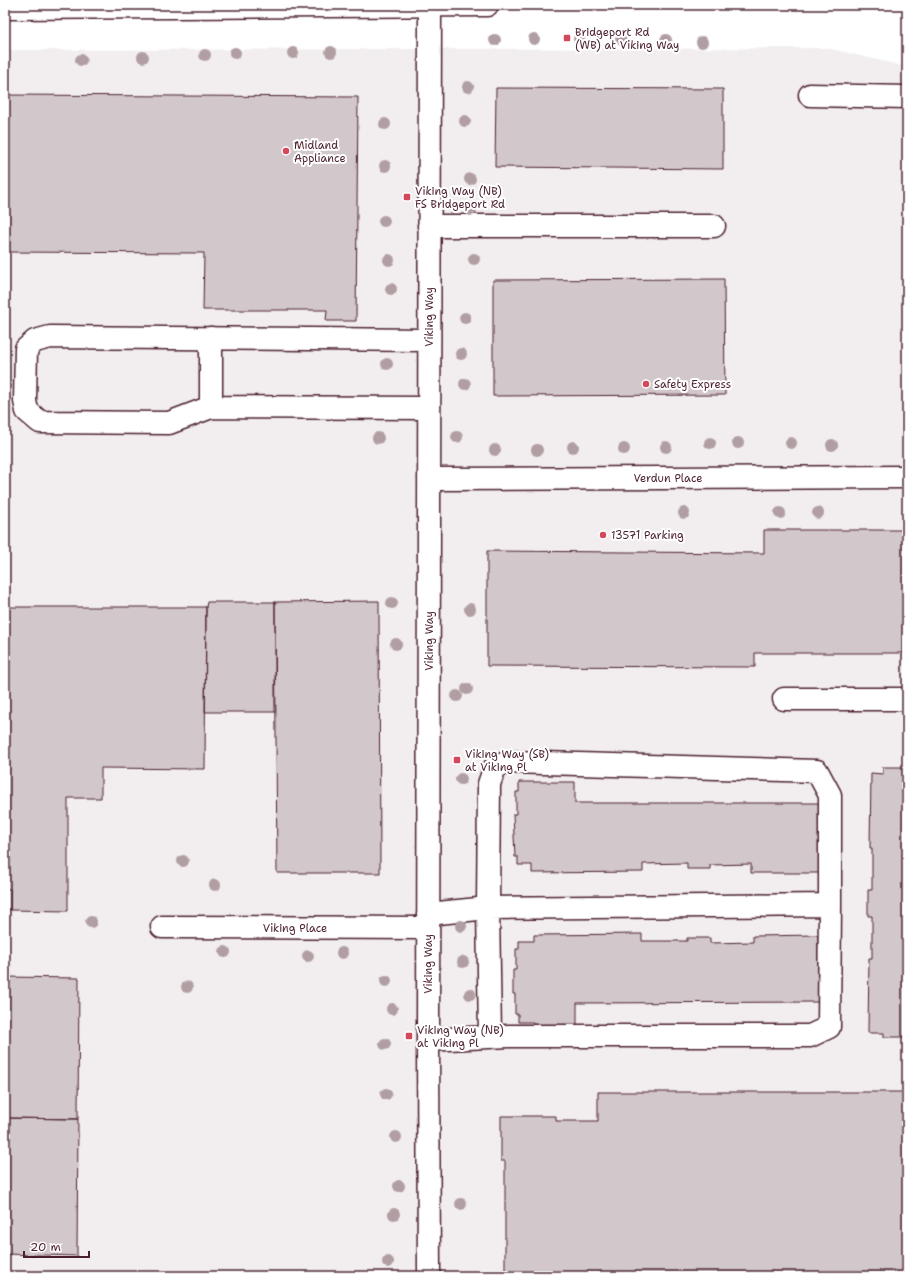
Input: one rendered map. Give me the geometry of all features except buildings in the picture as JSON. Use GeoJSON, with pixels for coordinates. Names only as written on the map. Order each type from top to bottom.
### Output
{"type":"FeatureCollection","features":[{"type":"Feature","properties":{"kind":"street","name":"Viking Way"},"geometry":{"type":"LineString","coordinates":[[429,1276],[428,921],[430,5]]}},
{"type":"Feature","properties":{"kind":"street"},"geometry":{"type":"LineString","coordinates":[[5,8],[487,5]]}},
{"type":"Feature","properties":{"kind":"street"},"geometry":{"type":"LineString","coordinates":[[810,95],[907,97]]}},
{"type":"Feature","properties":{"kind":"street"},"geometry":{"type":"LineString","coordinates":[[429,226],[714,226]]}},
{"type":"Feature","properties":{"kind":"street"},"geometry":{"type":"LineString","coordinates":[[429,340],[50,337],[35,341],[26,349],[25,401],[28,412],[40,422],[169,424],[211,407],[429,408]]}},
{"type":"Feature","properties":{"kind":"street"},"geometry":{"type":"LineString","coordinates":[[211,338],[211,407]]}},
{"type":"Feature","properties":{"kind":"street","name":"Verdun Place"},"geometry":{"type":"LineString","coordinates":[[429,479],[907,477]]}},
{"type":"Feature","properties":{"kind":"street"},"geometry":{"type":"LineString","coordinates":[[784,699],[907,699]]}},
{"type":"Feature","properties":{"kind":"street"},"geometry":{"type":"LineString","coordinates":[[428,1040],[490,1036],[810,1036],[829,1027],[830,795],[817,771],[509,762],[495,767],[489,784],[488,908],[490,1036]]}},
{"type":"Feature","properties":{"kind":"street","name":"Viking Place"},"geometry":{"type":"LineString","coordinates":[[162,927],[428,921],[488,908],[830,905]]}},
{"type":"Feature","properties":{"kind":"shaded area"},"geometry":{"type":"Polygon","coordinates":[[[827,48],[907,67],[907,1276],[5,1276],[5,50],[827,48]]]}},
{"type":"Feature","properties":{"kind":"place","name":"Bridgeport Rd (WB) at Viking Way"},"geometry":{"type":"Point","coordinates":[567,38]}},
{"type":"Feature","properties":{"kind":"place","name":"Midland Appliance"},"geometry":{"type":"Point","coordinates":[286,151]}},
{"type":"Feature","properties":{"kind":"place","name":"Viking Way (NB) FS Bridgeport Rd"},"geometry":{"type":"Point","coordinates":[407,197]}},
{"type":"Feature","properties":{"kind":"place","name":"Safety Express"},"geometry":{"type":"Point","coordinates":[646,384]}},
{"type":"Feature","properties":{"kind":"place","name":"13571 Parking"},"geometry":{"type":"Point","coordinates":[603,535]}},
{"type":"Feature","properties":{"kind":"place","name":"Viking Way (SB) at Viking Pl"},"geometry":{"type":"Point","coordinates":[457,760]}},
{"type":"Feature","properties":{"kind":"place","name":"Viking Way (NB) at Viking Pl"},"geometry":{"type":"Point","coordinates":[409,1036]}}]}
